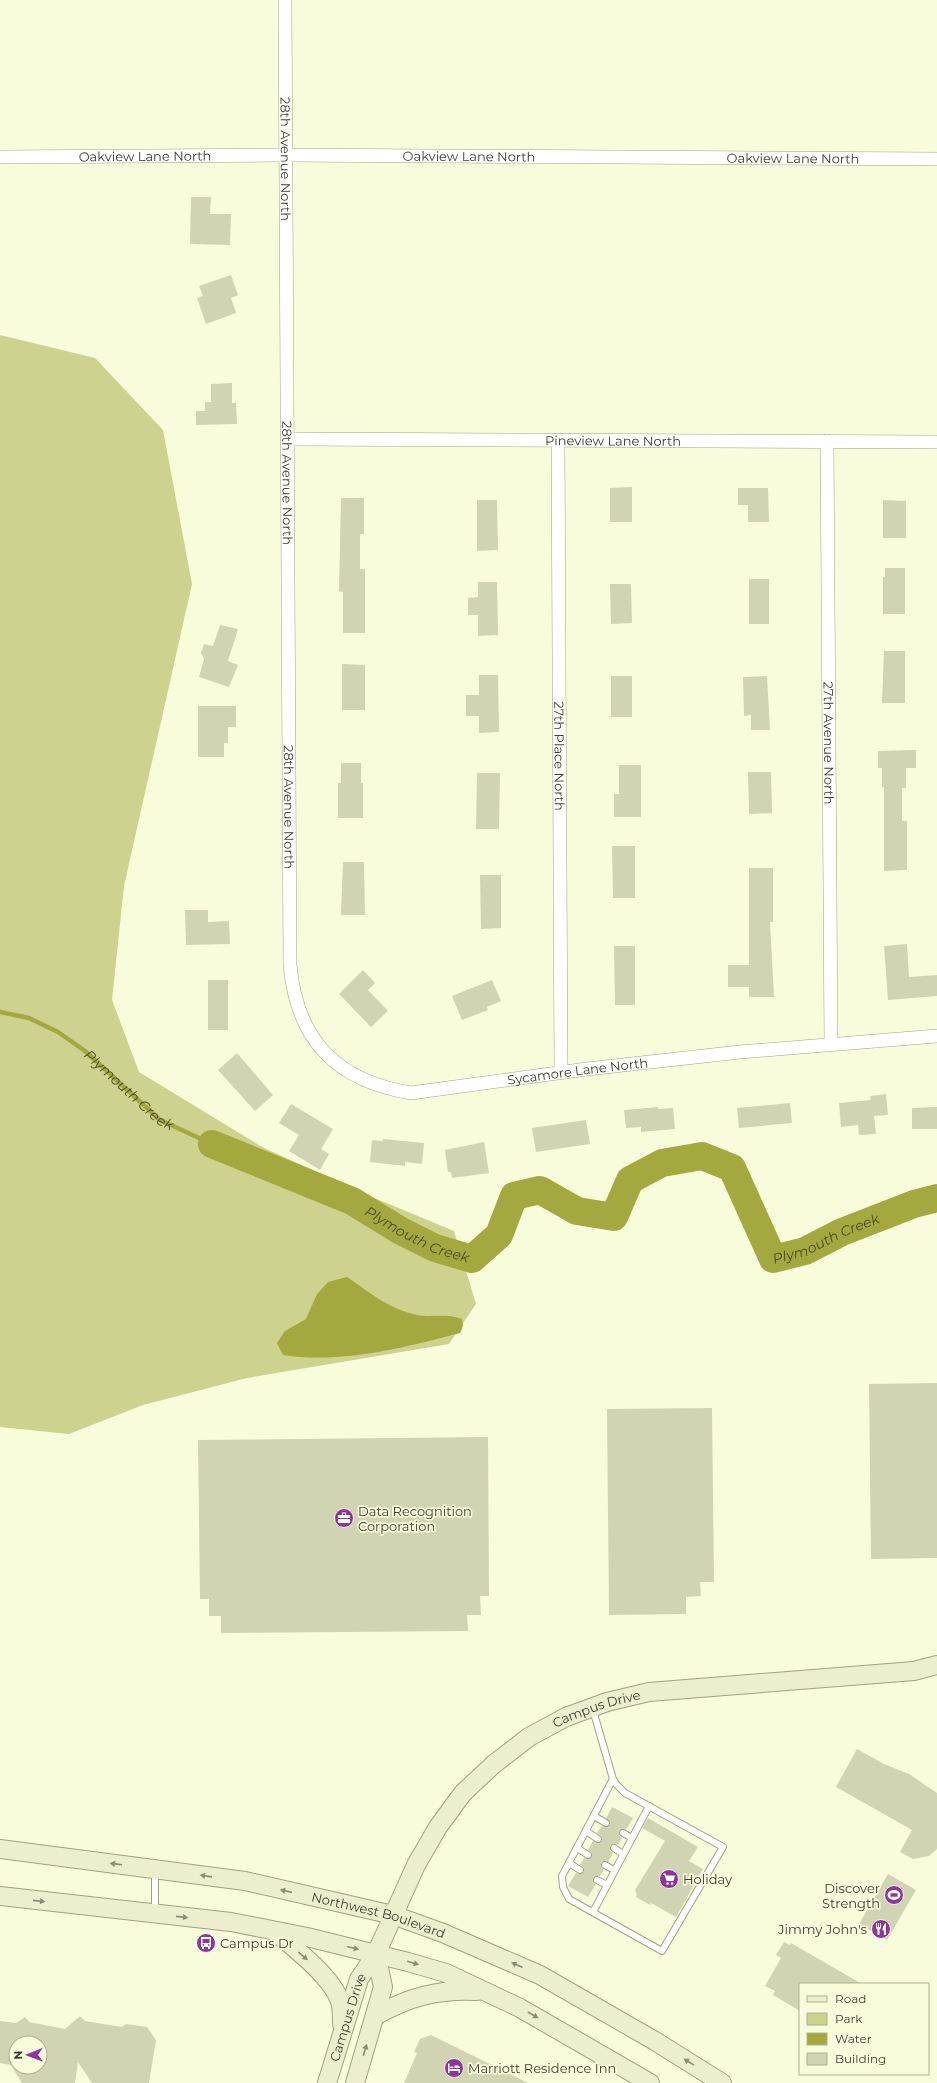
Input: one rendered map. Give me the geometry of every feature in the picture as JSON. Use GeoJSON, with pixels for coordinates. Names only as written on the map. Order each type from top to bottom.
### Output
{"type":"FeatureCollection","features":[{"type":"Feature","properties":{"kind":"main road","name":"Campus Drive"},"geometry":{"type":"LineString","coordinates":[[327,2083],[359,1979],[376,1954],[392,1915],[416,1865],[438,1827],[463,1793],[494,1764],[529,1737],[566,1717],[592,1707],[606,1702],[648,1692],[914,1671],[937,1665]]}},
{"type":"Feature","properties":{"kind":"main road","name":"Northwest Boulevard"},"geometry":{"type":"LineString","coordinates":[[0,1849],[245,1881],[392,1915],[443,1933],[540,1975],[655,2041],[722,2083]]}},
{"type":"Feature","properties":{"kind":"main road"},"geometry":{"type":"LineString","coordinates":[[0,1896],[231,1922],[376,1954],[446,1973],[520,2008],[650,2083]]}},
{"type":"Feature","properties":{"kind":"main road"},"geometry":{"type":"LineString","coordinates":[[274,1931],[316,1966],[332,1987],[341,2004],[342,2031]]}},
{"type":"Feature","properties":{"kind":"main road","name":"Campus Drive"},"geometry":{"type":"LineString","coordinates":[[355,2083],[383,1987],[376,1954]]}},
{"type":"Feature","properties":{"kind":"main road"},"geometry":{"type":"LineString","coordinates":[[375,2016],[399,2003],[428,1994],[457,1990],[485,1991]]}},
{"type":"Feature","properties":{"kind":"street","name":"28th Avenue North"},"geometry":{"type":"LineString","coordinates":[[285,0],[285,155],[289,439],[290,966]]}},
{"type":"Feature","properties":{"kind":"street","name":"Oakview Lane North"},"geometry":{"type":"LineString","coordinates":[[0,157],[285,155],[937,159]]}},
{"type":"Feature","properties":{"kind":"street","name":"Pineview Lane North"},"geometry":{"type":"LineString","coordinates":[[289,439],[937,442]]}},
{"type":"Feature","properties":{"kind":"street","name":"27th Place North"},"geometry":{"type":"LineString","coordinates":[[558,440],[561,1072]]}},
{"type":"Feature","properties":{"kind":"street","name":"27th Avenue North"},"geometry":{"type":"LineString","coordinates":[[827,441],[831,1044]]}},
{"type":"Feature","properties":{"kind":"street","name":"Sycamore Lane North"},"geometry":{"type":"LineString","coordinates":[[290,966],[292,990],[299,1012],[310,1034],[325,1053],[343,1069],[364,1081],[386,1089],[411,1093],[561,1072],[740,1052],[937,1036]]}},
{"type":"Feature","properties":{"kind":"lane"},"geometry":{"type":"LineString","coordinates":[[592,1707],[613,1779],[616,1784],[625,1793],[724,1847],[662,1951],[569,1899],[563,1887],[562,1876],[613,1779]]}},
{"type":"Feature","properties":{"kind":"lane"},"geometry":{"type":"LineString","coordinates":[[592,1912],[649,1806]]}},
{"type":"Feature","properties":{"kind":"lane"},"geometry":{"type":"LineString","coordinates":[[594,1816],[606,1823]]}},
{"type":"Feature","properties":{"kind":"lane"},"geometry":{"type":"LineString","coordinates":[[586,1831],[598,1839]]}},
{"type":"Feature","properties":{"kind":"lane"},"geometry":{"type":"LineString","coordinates":[[623,1833],[632,1838]]}},
{"type":"Feature","properties":{"kind":"lane"},"geometry":{"type":"LineString","coordinates":[[577,1848],[588,1855]]}},
{"type":"Feature","properties":{"kind":"lane"},"geometry":{"type":"LineString","coordinates":[[614,1848],[623,1854]]}},
{"type":"Feature","properties":{"kind":"lane"},"geometry":{"type":"LineString","coordinates":[[569,1863],[580,1870]]}},
{"type":"Feature","properties":{"kind":"lane"},"geometry":{"type":"LineString","coordinates":[[605,1865],[614,1870]]}},
{"type":"Feature","properties":{"kind":"lane"},"geometry":{"type":"LineString","coordinates":[[155,1869],[155,1914]]}},
{"type":"Feature","properties":{"kind":"lane"},"geometry":{"type":"LineString","coordinates":[[597,1880],[607,1885]]}},
{"type":"Feature","properties":{"kind":"green space"},"geometry":{"type":"Polygon","coordinates":[[[0,335],[95,358],[163,430],[192,584],[124,886],[112,1000],[139,1072],[262,1147],[372,1197],[454,1231],[476,1304],[449,1344],[247,1378],[143,1405],[69,1434],[0,1427],[0,335]]]}},
{"type":"Feature","properties":{"kind":"water"},"geometry":{"type":"Polygon","coordinates":[[[347,1277],[397,1309],[423,1316],[450,1316],[462,1319],[463,1326],[460,1333],[394,1349],[349,1356],[305,1357],[283,1355],[277,1343],[285,1331],[306,1319],[317,1294],[328,1282],[347,1277]]]}},
{"type":"Feature","properties":{"kind":"building"},"geometry":{"type":"Polygon","coordinates":[[[191,197],[211,197],[210,214],[231,214],[230,245],[190,244],[191,197]]]}},
{"type":"Feature","properties":{"kind":"building"},"geometry":{"type":"Polygon","coordinates":[[[231,275],[238,295],[231,298],[236,313],[206,324],[197,298],[203,296],[199,286],[231,275]]]}},
{"type":"Feature","properties":{"kind":"building"},"geometry":{"type":"Polygon","coordinates":[[[232,383],[232,403],[236,403],[237,424],[196,425],[196,411],[205,411],[205,402],[211,402],[211,384],[232,383]]]}},
{"type":"Feature","properties":{"kind":"building"},"geometry":{"type":"Polygon","coordinates":[[[632,487],[632,522],[610,522],[610,488],[632,487]]]}},
{"type":"Feature","properties":{"kind":"building"},"geometry":{"type":"Polygon","coordinates":[[[738,488],[768,488],[769,522],[748,522],[748,505],[738,505],[738,488]]]}},
{"type":"Feature","properties":{"kind":"building"},"geometry":{"type":"Polygon","coordinates":[[[341,498],[364,498],[364,534],[360,534],[360,569],[365,569],[365,633],[343,633],[343,592],[339,591],[341,498]]]}},
{"type":"Feature","properties":{"kind":"building"},"geometry":{"type":"Polygon","coordinates":[[[477,500],[497,500],[498,550],[477,551],[477,500]]]}},
{"type":"Feature","properties":{"kind":"building"},"geometry":{"type":"Polygon","coordinates":[[[883,500],[906,501],[906,538],[883,538],[883,500]]]}},
{"type":"Feature","properties":{"kind":"building"},"geometry":{"type":"Polygon","coordinates":[[[885,568],[905,568],[905,614],[883,614],[883,577],[885,577],[885,568]]]}},
{"type":"Feature","properties":{"kind":"building"},"geometry":{"type":"Polygon","coordinates":[[[749,579],[769,579],[769,624],[749,624],[749,579]]]}},
{"type":"Feature","properties":{"kind":"building"},"geometry":{"type":"Polygon","coordinates":[[[478,582],[497,582],[498,635],[478,636],[478,615],[468,615],[468,598],[478,597],[478,582]]]}},
{"type":"Feature","properties":{"kind":"building"},"geometry":{"type":"Polygon","coordinates":[[[610,584],[631,584],[632,623],[611,624],[610,584]]]}},
{"type":"Feature","properties":{"kind":"building"},"geometry":{"type":"Polygon","coordinates":[[[220,625],[238,629],[228,661],[238,665],[229,687],[199,677],[204,659],[201,653],[204,644],[213,646],[220,625]]]}},
{"type":"Feature","properties":{"kind":"building"},"geometry":{"type":"Polygon","coordinates":[[[884,651],[905,651],[905,703],[882,703],[884,651]]]}},
{"type":"Feature","properties":{"kind":"building"},"geometry":{"type":"Polygon","coordinates":[[[342,664],[365,665],[365,710],[342,710],[342,664]]]}},
{"type":"Feature","properties":{"kind":"building"},"geometry":{"type":"Polygon","coordinates":[[[479,675],[498,675],[499,732],[479,733],[479,716],[466,716],[466,695],[479,695],[479,675]]]}},
{"type":"Feature","properties":{"kind":"building"},"geometry":{"type":"Polygon","coordinates":[[[611,676],[632,676],[632,717],[611,717],[611,676]]]}},
{"type":"Feature","properties":{"kind":"building"},"geometry":{"type":"Polygon","coordinates":[[[767,676],[770,730],[751,730],[751,715],[744,716],[743,677],[767,676]]]}},
{"type":"Feature","properties":{"kind":"building"},"geometry":{"type":"Polygon","coordinates":[[[198,706],[236,706],[236,727],[228,727],[228,743],[224,743],[224,757],[198,757],[198,706]]]}},
{"type":"Feature","properties":{"kind":"building"},"geometry":{"type":"Polygon","coordinates":[[[916,750],[916,768],[906,768],[906,788],[902,788],[902,821],[907,821],[907,870],[884,871],[884,787],[882,787],[882,768],[878,768],[878,751],[916,750]]]}},
{"type":"Feature","properties":{"kind":"building"},"geometry":{"type":"Polygon","coordinates":[[[341,763],[361,763],[361,783],[363,783],[363,818],[338,818],[338,783],[341,783],[341,763]]]}},
{"type":"Feature","properties":{"kind":"building"},"geometry":{"type":"Polygon","coordinates":[[[619,765],[641,765],[641,817],[614,817],[614,794],[619,794],[619,765]]]}},
{"type":"Feature","properties":{"kind":"building"},"geometry":{"type":"Polygon","coordinates":[[[748,772],[771,772],[772,813],[749,814],[748,772]]]}},
{"type":"Feature","properties":{"kind":"building"},"geometry":{"type":"Polygon","coordinates":[[[477,773],[500,773],[499,829],[476,829],[477,773]]]}},
{"type":"Feature","properties":{"kind":"building"},"geometry":{"type":"Polygon","coordinates":[[[612,846],[635,846],[635,898],[613,898],[612,846]]]}},
{"type":"Feature","properties":{"kind":"building"},"geometry":{"type":"Polygon","coordinates":[[[343,862],[364,862],[365,915],[341,915],[343,862]]]}},
{"type":"Feature","properties":{"kind":"building"},"geometry":{"type":"Polygon","coordinates":[[[749,868],[773,868],[773,922],[770,922],[774,997],[749,997],[749,987],[728,987],[728,965],[749,965],[749,868]]]}},
{"type":"Feature","properties":{"kind":"building"},"geometry":{"type":"Polygon","coordinates":[[[480,875],[501,875],[501,928],[481,929],[480,875]]]}},
{"type":"Feature","properties":{"kind":"building"},"geometry":{"type":"Polygon","coordinates":[[[185,910],[208,910],[208,922],[229,921],[230,944],[186,945],[185,910]]]}},
{"type":"Feature","properties":{"kind":"building"},"geometry":{"type":"Polygon","coordinates":[[[907,944],[909,977],[937,975],[937,996],[888,1000],[884,946],[907,944]]]}},
{"type":"Feature","properties":{"kind":"building"},"geometry":{"type":"Polygon","coordinates":[[[614,946],[635,946],[635,1005],[615,1005],[614,946]]]}},
{"type":"Feature","properties":{"kind":"building"},"geometry":{"type":"Polygon","coordinates":[[[363,970],[375,983],[368,990],[388,1011],[371,1027],[339,994],[363,970]]]}},
{"type":"Feature","properties":{"kind":"building"},"geometry":{"type":"Polygon","coordinates":[[[208,980],[228,980],[228,1030],[208,1030],[208,980]]]}},
{"type":"Feature","properties":{"kind":"building"},"geometry":{"type":"Polygon","coordinates":[[[492,980],[501,1001],[487,1007],[488,1010],[462,1020],[452,996],[492,980]]]}},
{"type":"Feature","properties":{"kind":"building"},"geometry":{"type":"Polygon","coordinates":[[[237,1053],[273,1095],[255,1111],[218,1070],[237,1053]]]}},
{"type":"Feature","properties":{"kind":"building"},"geometry":{"type":"Polygon","coordinates":[[[886,1094],[888,1115],[874,1116],[876,1134],[859,1135],[858,1125],[841,1127],[839,1103],[871,1100],[870,1096],[886,1094]]]}},
{"type":"Feature","properties":{"kind":"building"},"geometry":{"type":"Polygon","coordinates":[[[790,1103],[792,1123],[739,1128],[737,1108],[790,1103]]]}},
{"type":"Feature","properties":{"kind":"building"},"geometry":{"type":"Polygon","coordinates":[[[291,1104],[333,1129],[321,1149],[329,1154],[320,1170],[289,1151],[299,1135],[279,1123],[291,1104]]]}},
{"type":"Feature","properties":{"kind":"building"},"geometry":{"type":"Polygon","coordinates":[[[658,1107],[658,1109],[673,1108],[675,1129],[641,1132],[641,1127],[626,1128],[624,1110],[658,1107]]]}},
{"type":"Feature","properties":{"kind":"building"},"geometry":{"type":"Polygon","coordinates":[[[937,1107],[937,1129],[912,1129],[912,1108],[937,1107]]]}},
{"type":"Feature","properties":{"kind":"building"},"geometry":{"type":"Polygon","coordinates":[[[586,1120],[590,1144],[536,1152],[532,1128],[586,1120]]]}},
{"type":"Feature","properties":{"kind":"building"},"geometry":{"type":"Polygon","coordinates":[[[383,1139],[424,1143],[422,1164],[405,1162],[405,1166],[370,1162],[372,1140],[382,1141],[383,1139]]]}},
{"type":"Feature","properties":{"kind":"building"},"geometry":{"type":"Polygon","coordinates":[[[484,1142],[489,1173],[452,1178],[451,1172],[448,1172],[445,1150],[484,1142]]]}},
{"type":"Feature","properties":{"kind":"building"},"geometry":{"type":"Polygon","coordinates":[[[937,1383],[937,1558],[871,1559],[869,1384],[937,1383]]]}},
{"type":"Feature","properties":{"kind":"building"},"geometry":{"type":"Polygon","coordinates":[[[712,1408],[714,1582],[700,1582],[701,1596],[686,1597],[686,1614],[609,1615],[607,1409],[712,1408]]]}},
{"type":"Feature","properties":{"kind":"building","name":"Data Recognition Corporation"},"geometry":{"type":"Polygon","coordinates":[[[488,1437],[489,1596],[480,1596],[481,1615],[467,1615],[468,1631],[221,1633],[221,1616],[209,1616],[209,1599],[200,1599],[198,1440],[488,1437]]]}},
{"type":"Feature","properties":{"kind":"building"},"geometry":{"type":"Polygon","coordinates":[[[857,1749],[884,1764],[909,1774],[937,1793],[937,1849],[929,1856],[913,1859],[900,1852],[912,1830],[836,1787],[857,1749]]]}},
{"type":"Feature","properties":{"kind":"building"},"geometry":{"type":"Polygon","coordinates":[[[612,1807],[633,1818],[626,1830],[623,1829],[619,1831],[619,1835],[622,1838],[618,1845],[614,1844],[610,1846],[610,1850],[613,1853],[608,1862],[601,1862],[601,1867],[604,1870],[600,1876],[593,1878],[593,1882],[596,1884],[588,1897],[568,1886],[576,1873],[580,1874],[584,1872],[584,1868],[580,1865],[584,1858],[588,1859],[592,1857],[592,1853],[588,1850],[593,1841],[598,1843],[602,1841],[602,1837],[597,1833],[602,1826],[606,1827],[610,1825],[610,1821],[606,1818],[612,1807]]]}},
{"type":"Feature","properties":{"kind":"building","name":"Holiday"},"geometry":{"type":"Polygon","coordinates":[[[648,1818],[698,1847],[689,1861],[703,1869],[676,1917],[651,1903],[650,1905],[636,1897],[637,1895],[635,1890],[665,1841],[642,1828],[648,1818]]]}},
{"type":"Feature","properties":{"kind":"building"},"geometry":{"type":"Polygon","coordinates":[[[888,1874],[916,1890],[887,1940],[859,1924],[888,1874]]]}},
{"type":"Feature","properties":{"kind":"building"},"geometry":{"type":"Polygon","coordinates":[[[784,1942],[790,1945],[791,1943],[860,1983],[799,1983],[799,2010],[773,1995],[775,1991],[765,1986],[781,1958],[776,1955],[784,1942]]]}},
{"type":"Feature","properties":{"kind":"building"},"geometry":{"type":"Polygon","coordinates":[[[80,2016],[85,2021],[122,2027],[126,2024],[147,2027],[156,2040],[149,2083],[92,2083],[78,2062],[75,2083],[22,2083],[17,2075],[48,2075],[48,2035],[8,2035],[8,2064],[0,2063],[0,2021],[16,2023],[25,2017],[29,2022],[65,2029],[80,2016]]]}},
{"type":"Feature","properties":{"kind":"building","name":"Marriott Residence Inn"},"geometry":{"type":"Polygon","coordinates":[[[431,2035],[528,2083],[404,2083],[417,2053],[414,2052],[420,2039],[431,2035]]]}},
{"type":"Feature","properties":{"kind":"waterway","name":"Plymouth Creek"},"geometry":{"type":"LineString","coordinates":[[0,1012],[29,1018],[58,1032],[85,1051],[160,1120],[212,1144]]}},
{"type":"Feature","properties":{"kind":"waterway","name":"Plymouth Creek"},"geometry":{"type":"LineString","coordinates":[[212,1144],[352,1201],[401,1231],[435,1248],[472,1259],[499,1235],[514,1196],[540,1190],[577,1211],[614,1217],[630,1180],[662,1163],[702,1156],[732,1168],[773,1259],[805,1251],[842,1232],[914,1204],[937,1198]]}},
{"type":"Feature","properties":{"kind":"place","name":"Data Recognition Corporation"},"geometry":{"type":"Point","coordinates":[344,1518]}},
{"type":"Feature","properties":{"kind":"place","name":"Holiday"},"geometry":{"type":"Point","coordinates":[669,1879]}},
{"type":"Feature","properties":{"kind":"place","name":"Discover Strength"},"geometry":{"type":"Point","coordinates":[894,1895]}},
{"type":"Feature","properties":{"kind":"place","name":"Jimmy John's"},"geometry":{"type":"Point","coordinates":[881,1929]}},
{"type":"Feature","properties":{"kind":"place","name":"Campus Dr"},"geometry":{"type":"Point","coordinates":[206,1943]}},
{"type":"Feature","properties":{"kind":"place","name":"Marriott Residence Inn"},"geometry":{"type":"Point","coordinates":[454,2068]}}]}
